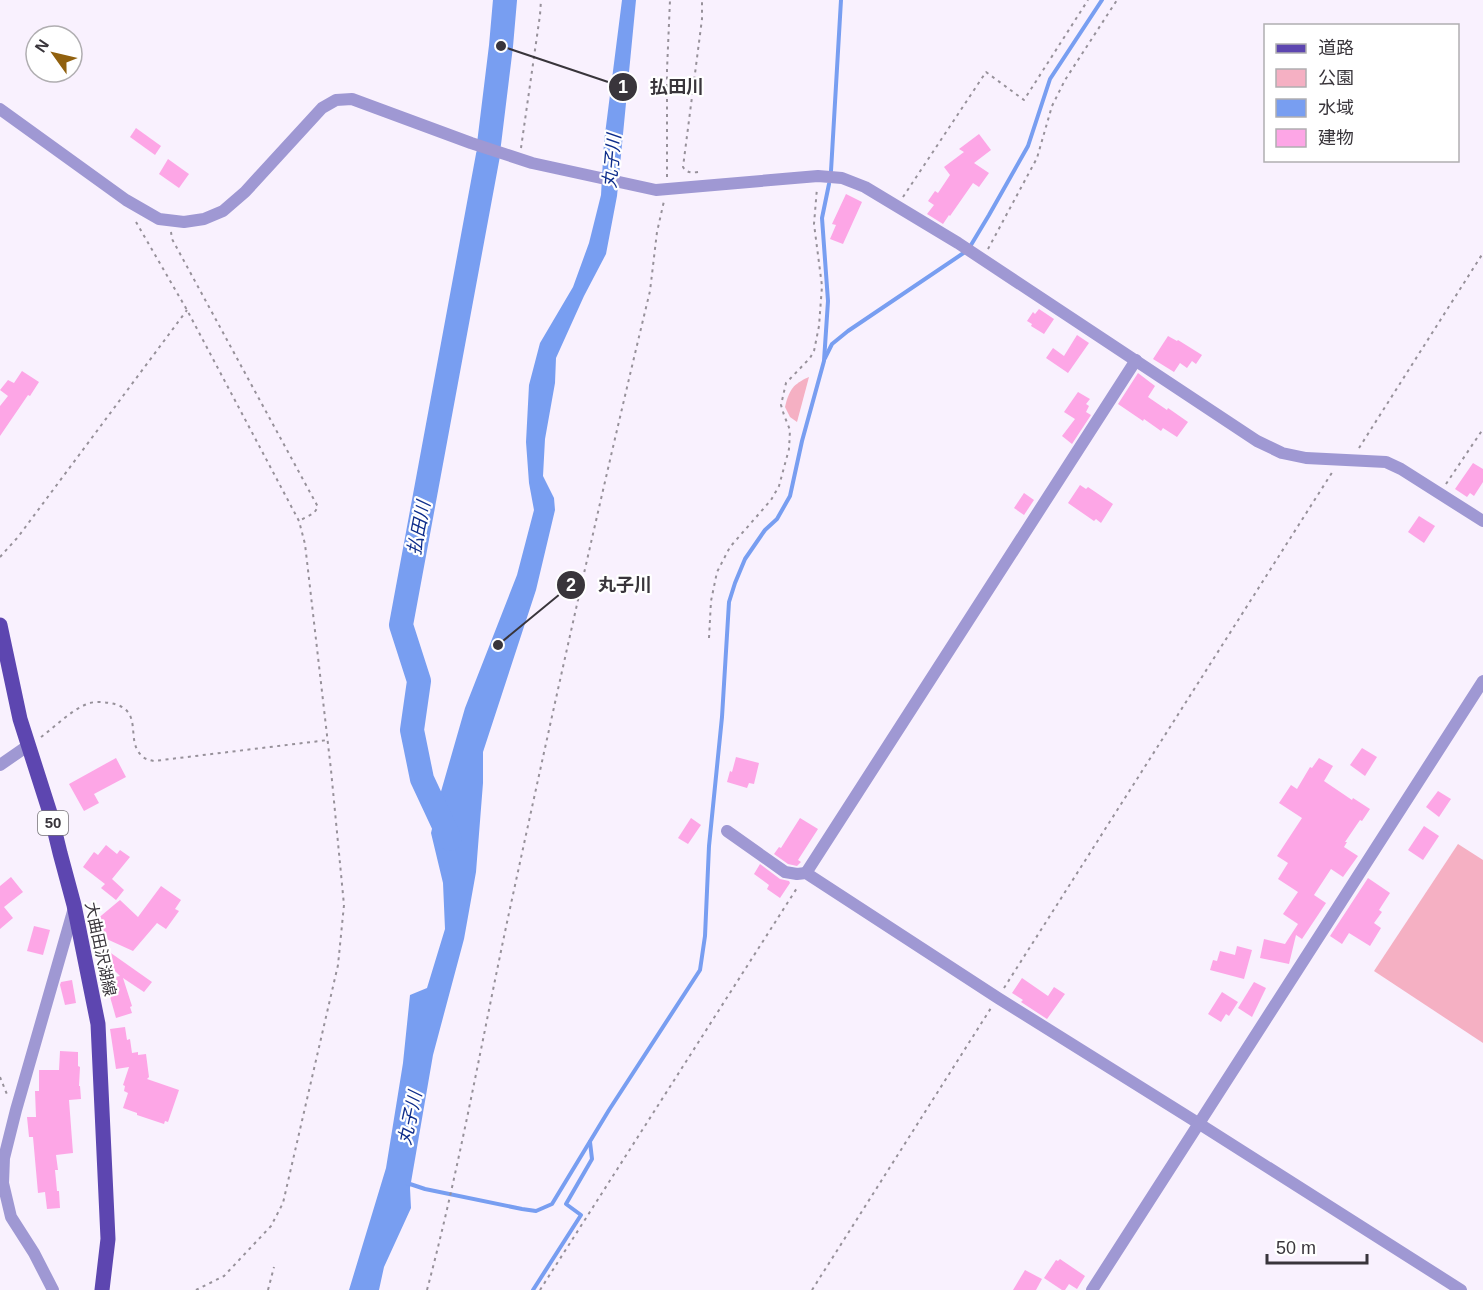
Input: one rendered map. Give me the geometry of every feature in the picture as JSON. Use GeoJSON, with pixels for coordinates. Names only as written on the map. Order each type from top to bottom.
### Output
{"type":"FeatureCollection","features":[{"type":"Feature","properties":{"kind":"main road","name":"大曲田沢湖線"},"geometry":{"type":"LineString","coordinates":[[0,625],[20,719],[51,816],[74,905],[98,1024],[108,1239],[102,1290]]}},
{"type":"Feature","properties":{"kind":"street"},"geometry":{"type":"LineString","coordinates":[[0,109],[126,200],[159,219],[184,222],[204,219],[223,211],[246,192],[322,108],[336,100],[352,99],[526,161],[661,190],[818,176],[842,178],[865,188],[960,244],[1257,441],[1282,453],[1306,458],[1386,462],[1483,521]]}},
{"type":"Feature","properties":{"kind":"street"},"geometry":{"type":"LineString","coordinates":[[806,873],[1136,360]]}},
{"type":"Feature","properties":{"kind":"street"},"geometry":{"type":"LineString","coordinates":[[1092,1290],[1483,681]]}},
{"type":"Feature","properties":{"kind":"street"},"geometry":{"type":"LineString","coordinates":[[0,765],[28,745]]}},
{"type":"Feature","properties":{"kind":"street"},"geometry":{"type":"LineString","coordinates":[[727,831],[785,872],[806,873],[998,998],[1461,1290]]}},
{"type":"Feature","properties":{"kind":"street"},"geometry":{"type":"LineString","coordinates":[[53,1290],[34,1253],[11,1217],[3,1183],[4,1158],[74,905]]}},
{"type":"Feature","properties":{"kind":"path"},"geometry":{"type":"LineString","coordinates":[[526,161],[541,0]]}},
{"type":"Feature","properties":{"kind":"path"},"geometry":{"type":"LineString","coordinates":[[427,1290],[452,1185],[563,666],[650,291],[661,190],[670,0]]}},
{"type":"Feature","properties":{"kind":"path"},"geometry":{"type":"LineString","coordinates":[[702,0],[702,20],[683,167],[690,173],[702,172]]}},
{"type":"Feature","properties":{"kind":"path"},"geometry":{"type":"LineString","coordinates":[[896,207],[986,72],[1024,100],[1088,0]]}},
{"type":"Feature","properties":{"kind":"path"},"geometry":{"type":"LineString","coordinates":[[979,257],[1036,158],[1052,106],[1065,80],[1117,0]]}},
{"type":"Feature","properties":{"kind":"path"},"geometry":{"type":"LineString","coordinates":[[709,638],[711,601],[717,572],[730,547],[771,500],[779,486],[789,449],[790,430],[782,405],[786,383],[814,351],[819,326],[822,286],[814,224],[818,176]]}},
{"type":"Feature","properties":{"kind":"path"},"geometry":{"type":"LineString","coordinates":[[126,200],[299,521],[305,544],[344,905],[338,965],[284,1203],[271,1226],[224,1276],[196,1290]]}},
{"type":"Feature","properties":{"kind":"path"},"geometry":{"type":"LineString","coordinates":[[170,220],[172,239],[318,507],[314,513],[299,521]]}},
{"type":"Feature","properties":{"kind":"path"},"geometry":{"type":"LineString","coordinates":[[812,1290],[998,998],[1483,253]]}},
{"type":"Feature","properties":{"kind":"path"},"geometry":{"type":"LineString","coordinates":[[0,557],[18,537],[187,310]]}},
{"type":"Feature","properties":{"kind":"path"},"geometry":{"type":"LineString","coordinates":[[1439,494],[1483,429]]}},
{"type":"Feature","properties":{"kind":"path"},"geometry":{"type":"LineString","coordinates":[[28,745],[55,727],[70,713],[89,703],[105,702],[117,704],[128,711],[140,755],[154,761],[327,740]]}},
{"type":"Feature","properties":{"kind":"path"},"geometry":{"type":"LineString","coordinates":[[540,1290],[806,873]]}},
{"type":"Feature","properties":{"kind":"path"},"geometry":{"type":"LineString","coordinates":[[268,1290],[274,1267]]}},
{"type":"Feature","properties":{"kind":"green space"},"geometry":{"type":"Polygon","coordinates":[[[809,377],[797,422],[790,417],[785,407],[795,385],[809,377]]]}},
{"type":"Feature","properties":{"kind":"green space"},"geometry":{"type":"Polygon","coordinates":[[[1458,844],[1483,860],[1483,1043],[1374,971],[1458,844]]]}},
{"type":"Feature","properties":{"kind":"water"},"geometry":{"type":"Polygon","coordinates":[[[622,0],[636,0],[617,196],[606,254],[556,358],[555,383],[545,439],[543,476],[554,498],[555,510],[536,590],[483,752],[483,783],[476,872],[464,939],[433,1055],[410,1188],[411,1208],[384,1267],[379,1290],[349,1290],[386,1168],[403,1063],[410,995],[427,988],[445,929],[443,883],[431,833],[440,795],[465,708],[517,575],[534,510],[529,483],[526,442],[529,385],[540,343],[573,287],[589,243],[601,195],[604,142],[622,0]]]}},
{"type":"Feature","properties":{"kind":"building"},"geometry":{"type":"Polygon","coordinates":[[[136,128],[161,146],[155,155],[130,137],[136,128]]]}},
{"type":"Feature","properties":{"kind":"building"},"geometry":{"type":"Polygon","coordinates":[[[979,134],[991,150],[974,163],[989,173],[979,187],[973,183],[943,224],[927,214],[934,205],[928,201],[935,191],[938,193],[950,175],[944,167],[964,152],[959,149],[979,134]]]}},
{"type":"Feature","properties":{"kind":"building"},"geometry":{"type":"Polygon","coordinates":[[[168,159],[189,174],[179,188],[159,174],[168,159]]]}},
{"type":"Feature","properties":{"kind":"building"},"geometry":{"type":"Polygon","coordinates":[[[846,194],[862,202],[843,244],[830,239],[836,225],[832,224],[846,194]]]}},
{"type":"Feature","properties":{"kind":"building"},"geometry":{"type":"Polygon","coordinates":[[[1039,309],[1054,319],[1044,334],[1027,321],[1033,312],[1035,314],[1039,309]]]}},
{"type":"Feature","properties":{"kind":"building"},"geometry":{"type":"Polygon","coordinates":[[[1077,335],[1089,343],[1068,373],[1046,358],[1053,348],[1064,356],[1077,335]]]}},
{"type":"Feature","properties":{"kind":"building"},"geometry":{"type":"Polygon","coordinates":[[[1168,336],[1202,355],[1196,364],[1192,361],[1187,368],[1180,363],[1174,372],[1153,359],[1168,336]]]}},
{"type":"Feature","properties":{"kind":"building"},"geometry":{"type":"Polygon","coordinates":[[[22,371],[39,382],[0,436],[0,406],[8,396],[0,390],[8,380],[14,383],[22,371]]]}},
{"type":"Feature","properties":{"kind":"building"},"geometry":{"type":"Polygon","coordinates":[[[1138,373],[1155,386],[1148,397],[1188,422],[1177,437],[1163,428],[1161,431],[1144,419],[1143,421],[1118,404],[1138,373]]]}},
{"type":"Feature","properties":{"kind":"building"},"geometry":{"type":"Polygon","coordinates":[[[1078,392],[1090,399],[1086,404],[1089,406],[1086,412],[1091,415],[1072,444],[1062,436],[1075,419],[1064,412],[1078,392]]]}},
{"type":"Feature","properties":{"kind":"building"},"geometry":{"type":"Polygon","coordinates":[[[1473,463],[1483,469],[1483,482],[1474,496],[1470,493],[1467,497],[1455,489],[1473,463]]]}},
{"type":"Feature","properties":{"kind":"building"},"geometry":{"type":"Polygon","coordinates":[[[1080,485],[1086,489],[1088,487],[1113,504],[1101,523],[1096,519],[1094,521],[1068,503],[1080,485]]]}},
{"type":"Feature","properties":{"kind":"building"},"geometry":{"type":"Polygon","coordinates":[[[1024,493],[1034,500],[1024,515],[1014,508],[1024,493]]]}},
{"type":"Feature","properties":{"kind":"building"},"geometry":{"type":"Polygon","coordinates":[[[1419,516],[1435,526],[1424,543],[1408,532],[1419,516]]]}},
{"type":"Feature","properties":{"kind":"building"},"geometry":{"type":"Polygon","coordinates":[[[1362,748],[1377,757],[1365,776],[1350,765],[1362,748]]]}},
{"type":"Feature","properties":{"kind":"building"},"geometry":{"type":"Polygon","coordinates":[[[736,757],[759,763],[754,784],[749,783],[747,788],[727,782],[736,757]]]}},
{"type":"Feature","properties":{"kind":"building"},"geometry":{"type":"Polygon","coordinates":[[[116,758],[126,777],[94,794],[99,803],[84,811],[69,784],[116,758]]]}},
{"type":"Feature","properties":{"kind":"building"},"geometry":{"type":"Polygon","coordinates":[[[1319,758],[1333,766],[1324,781],[1370,809],[1345,842],[1347,842],[1344,847],[1358,856],[1343,877],[1331,869],[1314,895],[1326,903],[1302,939],[1296,935],[1289,964],[1260,958],[1264,939],[1285,944],[1298,924],[1283,914],[1298,892],[1278,879],[1288,863],[1277,856],[1302,818],[1279,803],[1291,785],[1297,789],[1310,767],[1312,768],[1319,758]]]}},
{"type":"Feature","properties":{"kind":"building"},"geometry":{"type":"Polygon","coordinates":[[[1438,791],[1451,799],[1439,817],[1426,807],[1438,791]]]}},
{"type":"Feature","properties":{"kind":"building"},"geometry":{"type":"Polygon","coordinates":[[[691,818],[701,825],[688,844],[678,838],[691,818]]]}},
{"type":"Feature","properties":{"kind":"building"},"geometry":{"type":"Polygon","coordinates":[[[800,818],[818,829],[798,860],[801,862],[797,866],[788,864],[774,854],[779,847],[781,848],[800,818]]]}},
{"type":"Feature","properties":{"kind":"building"},"geometry":{"type":"Polygon","coordinates":[[[1424,826],[1439,836],[1423,860],[1408,850],[1424,826]]]}},
{"type":"Feature","properties":{"kind":"building"},"geometry":{"type":"Polygon","coordinates":[[[106,845],[117,854],[120,850],[130,857],[112,879],[124,890],[116,900],[101,888],[105,884],[83,867],[94,852],[98,855],[106,845]]]}},
{"type":"Feature","properties":{"kind":"building"},"geometry":{"type":"Polygon","coordinates":[[[760,864],[780,879],[789,881],[790,883],[780,898],[767,889],[769,885],[754,874],[760,864]]]}},
{"type":"Feature","properties":{"kind":"building"},"geometry":{"type":"Polygon","coordinates":[[[11,877],[23,892],[4,907],[13,918],[0,929],[0,886],[11,877]]]}},
{"type":"Feature","properties":{"kind":"building"},"geometry":{"type":"Polygon","coordinates":[[[1368,878],[1390,893],[1379,910],[1382,912],[1374,923],[1381,928],[1370,946],[1349,933],[1342,944],[1330,936],[1368,878]]]}},
{"type":"Feature","properties":{"kind":"building"},"geometry":{"type":"Polygon","coordinates":[[[161,886],[181,900],[175,909],[179,911],[166,929],[157,923],[133,951],[100,936],[90,925],[120,900],[138,917],[161,886]]]}},
{"type":"Feature","properties":{"kind":"building"},"geometry":{"type":"Polygon","coordinates":[[[34,926],[50,930],[43,955],[27,951],[34,926]]]}},
{"type":"Feature","properties":{"kind":"building"},"geometry":{"type":"Polygon","coordinates":[[[91,939],[152,982],[144,992],[123,978],[132,1013],[116,1018],[105,979],[120,976],[93,949],[91,939]]]}},
{"type":"Feature","properties":{"kind":"building"},"geometry":{"type":"Polygon","coordinates":[[[1237,946],[1252,950],[1244,979],[1210,970],[1213,960],[1217,961],[1220,951],[1235,955],[1237,946]]]}},
{"type":"Feature","properties":{"kind":"building"},"geometry":{"type":"Polygon","coordinates":[[[1022,978],[1048,996],[1054,987],[1065,994],[1047,1019],[1021,1002],[1023,1000],[1012,993],[1022,978]]]}},
{"type":"Feature","properties":{"kind":"building"},"geometry":{"type":"Polygon","coordinates":[[[72,980],[76,1003],[65,1005],[60,985],[61,982],[72,980]]]}},
{"type":"Feature","properties":{"kind":"building"},"geometry":{"type":"Polygon","coordinates":[[[1254,982],[1266,988],[1252,1017],[1238,1008],[1254,982]]]}},
{"type":"Feature","properties":{"kind":"building"},"geometry":{"type":"Polygon","coordinates":[[[1222,992],[1238,1002],[1229,1016],[1226,1014],[1221,1022],[1208,1014],[1222,992]]]}},
{"type":"Feature","properties":{"kind":"building"},"geometry":{"type":"Polygon","coordinates":[[[125,1027],[132,1053],[146,1054],[149,1077],[147,1079],[179,1090],[168,1122],[165,1121],[164,1124],[123,1108],[128,1093],[124,1091],[125,1086],[123,1085],[129,1067],[116,1069],[110,1029],[125,1027]]]}},
{"type":"Feature","properties":{"kind":"building"},"geometry":{"type":"Polygon","coordinates":[[[60,1051],[78,1052],[81,1099],[69,1100],[73,1153],[56,1155],[58,1170],[55,1170],[60,1208],[47,1209],[45,1192],[38,1193],[33,1137],[29,1137],[27,1117],[36,1117],[35,1091],[39,1091],[39,1070],[59,1070],[60,1051]]]}},
{"type":"Feature","properties":{"kind":"building"},"geometry":{"type":"Polygon","coordinates":[[[1060,1259],[1085,1276],[1077,1289],[1069,1284],[1065,1290],[1062,1290],[1044,1278],[1056,1260],[1060,1259]]]}},
{"type":"Feature","properties":{"kind":"building"},"geometry":{"type":"Polygon","coordinates":[[[1025,1270],[1042,1279],[1036,1290],[1013,1290],[1025,1270]]]}},
{"type":"Feature","properties":{"kind":"waterway","name":"払田川"},"geometry":{"type":"LineString","coordinates":[[489,144],[505,0]]}},
{"type":"Feature","properties":{"kind":"waterway"},"geometry":{"type":"LineString","coordinates":[[831,171],[841,0]]}},
{"type":"Feature","properties":{"kind":"waterway"},"geometry":{"type":"LineString","coordinates":[[825,358],[832,344],[848,331],[968,250],[1028,146],[1050,79],[1102,0]]}},
{"type":"Feature","properties":{"kind":"waterway","name":"払田川"},"geometry":{"type":"LineString","coordinates":[[450,839],[422,779],[412,730],[419,681],[401,625],[488,155]]}},
{"type":"Feature","properties":{"kind":"waterway"},"geometry":{"type":"LineString","coordinates":[[407,1183],[425,1189],[522,1209],[536,1211],[552,1204],[609,1110],[700,970],[705,936],[709,846],[722,717],[729,602],[745,559],[765,530],[777,519],[790,496],[824,361],[828,301],[822,218],[829,184]]}},
{"type":"Feature","properties":{"kind":"waterway"},"geometry":{"type":"LineString","coordinates":[[533,1290],[581,1215],[566,1204],[592,1159],[590,1142]]}},
{"type":"Feature","properties":{"kind":"place","name":"払田川"},"geometry":{"type":"Point","coordinates":[501,46]}},
{"type":"Feature","properties":{"kind":"place","name":"丸子川"},"geometry":{"type":"Point","coordinates":[498,645]}}]}
